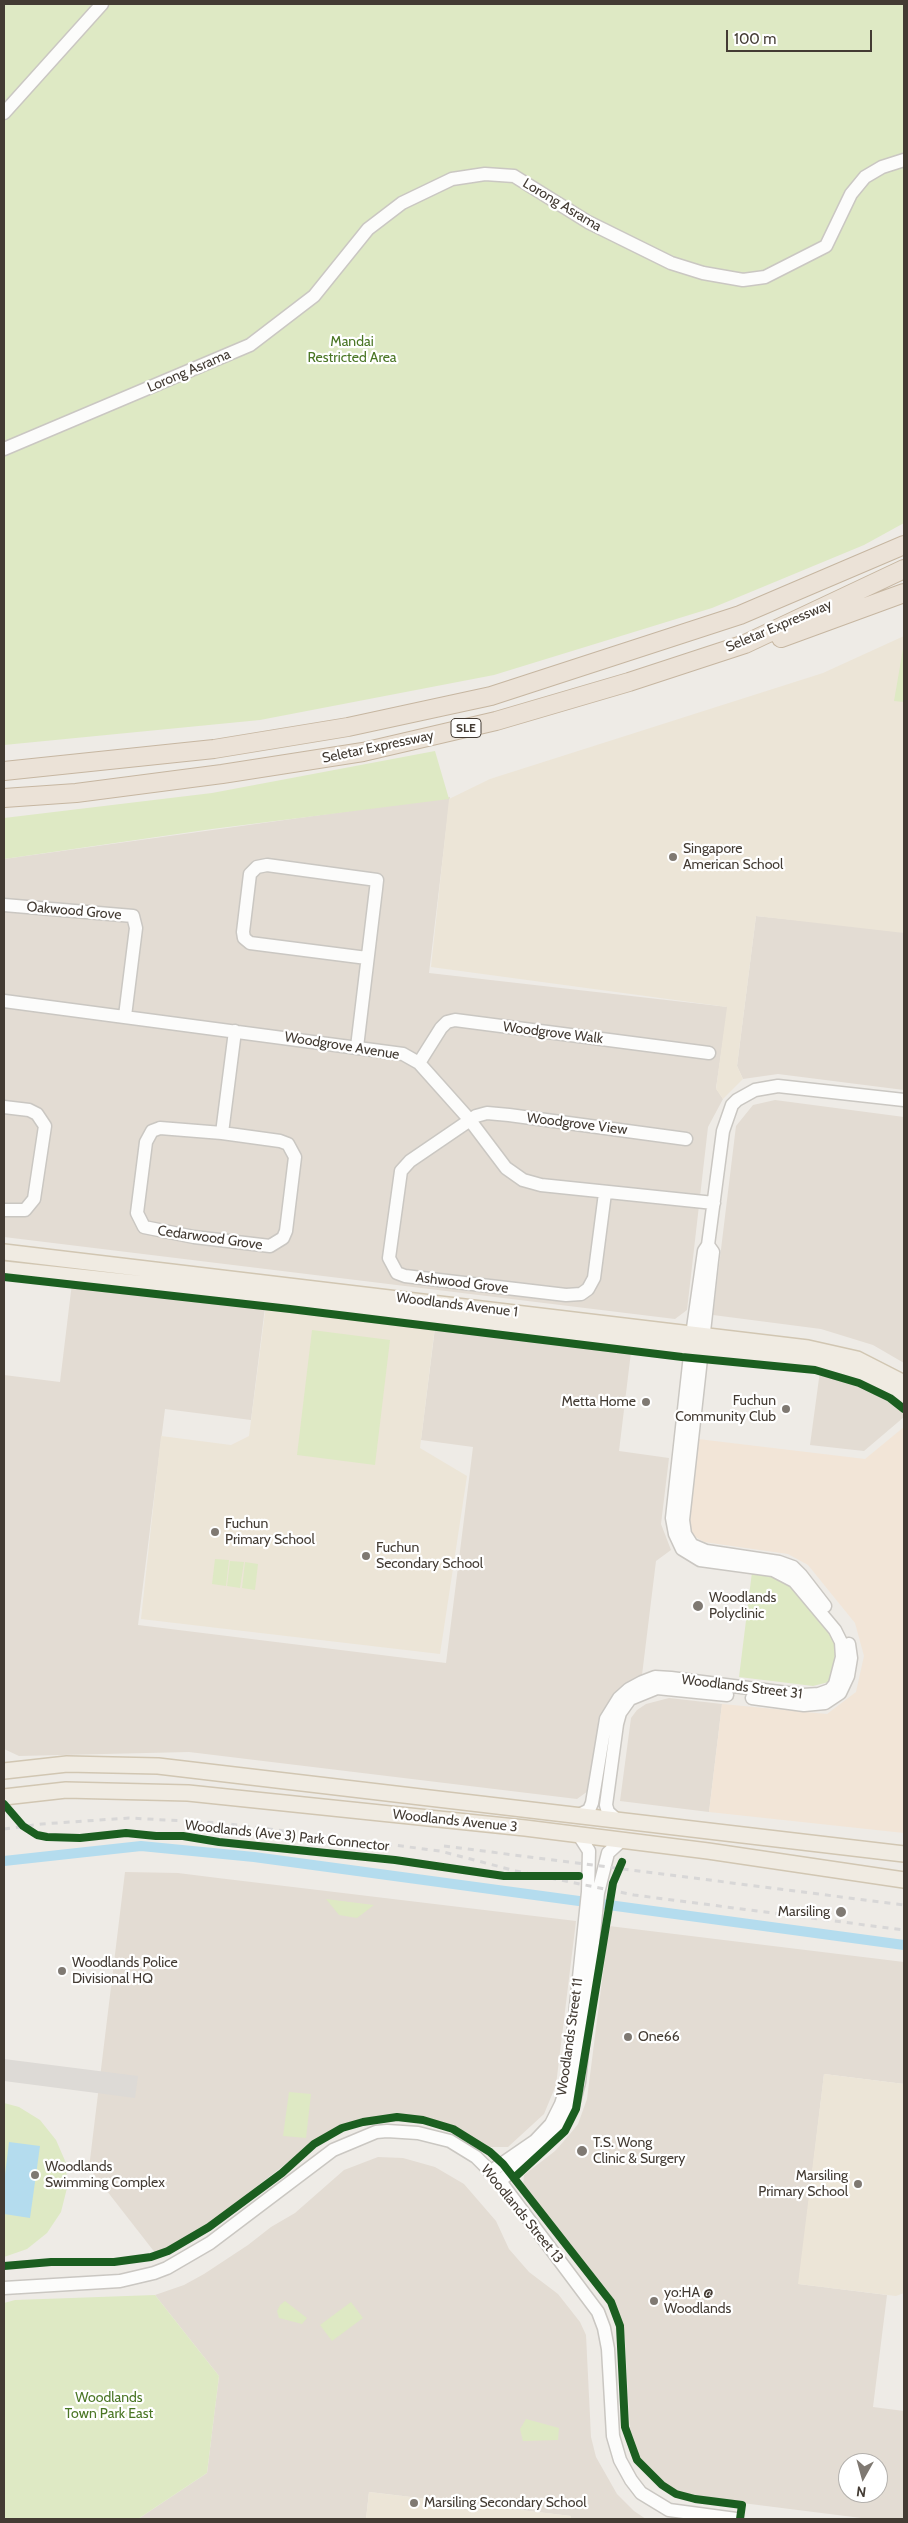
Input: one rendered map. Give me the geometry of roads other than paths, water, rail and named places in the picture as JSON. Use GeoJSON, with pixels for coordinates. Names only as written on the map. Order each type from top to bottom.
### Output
{"type":"FeatureCollection","features":[{"type":"Feature","properties":{"kind":"highway","name":"Seletar Expressway"},"geometry":{"type":"LineString","coordinates":[[4,771],[214,749],[348,727],[491,696],[740,615],[904,545]]}},
{"type":"Feature","properties":{"kind":"highway","name":"Seletar Expressway"},"geometry":{"type":"LineString","coordinates":[[4,798],[76,793],[222,774],[363,752],[496,721],[629,682],[744,644],[904,569]]}},
{"type":"Feature","properties":{"kind":"highway"},"geometry":{"type":"LineString","coordinates":[[744,644],[782,638],[904,592]]}},
{"type":"Feature","properties":{"kind":"main road","name":"Woodlands Avenue 1"},"geometry":{"type":"LineString","coordinates":[[4,1252],[697,1341],[829,1366],[877,1383],[904,1398]]}},
{"type":"Feature","properties":{"kind":"main road","name":"Woodlands Avenue 1"},"geometry":{"type":"LineString","coordinates":[[4,1269],[697,1341],[830,1351],[874,1367],[904,1383]]}},
{"type":"Feature","properties":{"kind":"main road","name":"Woodlands Avenue 3"},"geometry":{"type":"LineString","coordinates":[[4,1771],[67,1764],[145,1765],[581,1814],[904,1854]]}},
{"type":"Feature","properties":{"kind":"main road","name":"Woodlands Avenue 3"},"geometry":{"type":"LineString","coordinates":[[7,1798],[66,1790],[188,1793],[515,1827],[904,1880]]}},
{"type":"Feature","properties":{"kind":"street"},"geometry":{"type":"LineString","coordinates":[[4,113],[102,4]]}},
{"type":"Feature","properties":{"kind":"street","name":"Lorong Asrama"},"geometry":{"type":"LineString","coordinates":[[4,449],[250,345],[314,296],[368,229],[402,203],[452,179],[485,174],[514,176],[588,222],[670,263],[704,273],[743,280],[765,277],[826,246],[851,194],[865,177],[882,167],[904,160]]}},
{"type":"Feature","properties":{"kind":"street"},"geometry":{"type":"LineString","coordinates":[[357,1047],[368,958],[377,880],[267,865],[257,867],[250,874],[243,932],[244,938],[250,943],[368,958]]}},
{"type":"Feature","properties":{"kind":"street","name":"Oakwood Grove"},"geometry":{"type":"LineString","coordinates":[[4,905],[133,916],[136,928],[125,1016]]}},
{"type":"Feature","properties":{"kind":"street","name":"Woodgrove Avenue"},"geometry":{"type":"LineString","coordinates":[[4,1001],[403,1054],[419,1063],[469,1119],[512,1175],[532,1184],[714,1204]]}},
{"type":"Feature","properties":{"kind":"street","name":"Woodgrove Walk"},"geometry":{"type":"LineString","coordinates":[[419,1063],[441,1028],[447,1022],[454,1020],[709,1053]]}},
{"type":"Feature","properties":{"kind":"street"},"geometry":{"type":"LineString","coordinates":[[222,1133],[235,1031]]}},
{"type":"Feature","properties":{"kind":"street"},"geometry":{"type":"LineString","coordinates":[[697,1341],[713,1252],[708,1246],[725,1120],[732,1105],[747,1093],[764,1087],[792,1086],[904,1100]]}},
{"type":"Feature","properties":{"kind":"street"},"geometry":{"type":"LineString","coordinates":[[4,1107],[29,1110],[37,1114],[45,1126],[34,1199],[25,1210],[4,1210]]}},
{"type":"Feature","properties":{"kind":"street","name":"Woodgrove View"},"geometry":{"type":"LineString","coordinates":[[469,1119],[487,1113],[686,1138]]}},
{"type":"Feature","properties":{"kind":"street","name":"Ashwood Grove"},"geometry":{"type":"LineString","coordinates":[[469,1119],[410,1161],[401,1171],[389,1258],[397,1273],[405,1276],[557,1294],[581,1294],[588,1289],[594,1278],[605,1193]]}},
{"type":"Feature","properties":{"kind":"street","name":"Cedarwood Grove"},"geometry":{"type":"LineString","coordinates":[[160,1128],[222,1133],[280,1141],[292,1150],[295,1157],[286,1231],[283,1238],[270,1246],[150,1230],[139,1222],[137,1214],[146,1142],[152,1131],[160,1128]]}},
{"type":"Feature","properties":{"kind":"street","name":"Woodlands Street 31"},"geometry":{"type":"LineString","coordinates":[[581,1814],[589,1810],[592,1803],[606,1719],[619,1698],[629,1689],[642,1682],[654,1678],[671,1678],[804,1695],[819,1694],[830,1690],[838,1676],[842,1656],[841,1642],[835,1630],[794,1581],[773,1570],[700,1560],[690,1555],[679,1545],[672,1526],[672,1518],[697,1341]]}},
{"type":"Feature","properties":{"kind":"street","name":"Woodlands Street 31"},"geometry":{"type":"LineString","coordinates":[[616,1819],[606,1805],[617,1724],[620,1712],[630,1699],[649,1689],[672,1688],[815,1705],[825,1703],[840,1692],[850,1667],[850,1650],[841,1627],[797,1570],[779,1562],[706,1551],[698,1548],[687,1539],[683,1520],[697,1341]]}},
{"type":"Feature","properties":{"kind":"street","name":"Woodlands Street 11"},"geometry":{"type":"LineString","coordinates":[[500,2182],[561,2129],[573,2105],[579,2082],[593,1892],[590,1851],[580,1837]]}},
{"type":"Feature","properties":{"kind":"street","name":"Woodlands Street 11"},"geometry":{"type":"LineString","coordinates":[[593,1892],[608,1853],[621,1841]]}},
{"type":"Feature","properties":{"kind":"street","name":"Woodlands Street 11"},"geometry":{"type":"LineString","coordinates":[[490,2172],[535,2141],[551,2124],[561,2104],[568,2082],[590,1922]]}},
{"type":"Feature","properties":{"kind":"street","name":"Woodlands Street 13"},"geometry":{"type":"LineString","coordinates":[[4,2288],[120,2281],[167,2268],[210,2243],[333,2150],[376,2132],[404,2131],[450,2141],[476,2157],[500,2182],[535,2226],[601,2320],[608,2349],[612,2436],[620,2460],[630,2480],[641,2493],[669,2510],[736,2519]]}},
{"type":"Feature","properties":{"kind":"water"},"geometry":{"type":"Polygon","coordinates":[[[9,2142],[40,2146],[30,2218],[4,2214],[4,2183],[9,2142]]]}},
{"type":"Feature","properties":{"kind":"waterway"},"geometry":{"type":"LineString","coordinates":[[4,1861],[141,1846],[254,1857],[904,1945]]}},
{"type":"Feature","properties":{"kind":"railway"},"geometry":{"type":"LineString","coordinates":[[4,1829],[42,1824],[129,1818],[222,1823],[440,1851],[516,1871],[634,1895],[904,1930]]}},
{"type":"Feature","properties":{"kind":"railway"},"geometry":{"type":"LineString","coordinates":[[444,1846],[904,1905]]}},
{"type":"Feature","properties":{"kind":"place","name":"Singapore American School"},"geometry":{"type":"Point","coordinates":[673,857]}},
{"type":"Feature","properties":{"kind":"place","name":"Metta Home"},"geometry":{"type":"Point","coordinates":[646,1402]}},
{"type":"Feature","properties":{"kind":"place","name":"Fuchun Community Club"},"geometry":{"type":"Point","coordinates":[786,1409]}},
{"type":"Feature","properties":{"kind":"place","name":"Fuchun Primary School"},"geometry":{"type":"Point","coordinates":[215,1532]}},
{"type":"Feature","properties":{"kind":"place","name":"Fuchun Secondary School"},"geometry":{"type":"Point","coordinates":[366,1556]}},
{"type":"Feature","properties":{"kind":"place","name":"Woodlands Polyclinic"},"geometry":{"type":"Point","coordinates":[698,1606]}},
{"type":"Feature","properties":{"kind":"place","name":"Marsiling"},"geometry":{"type":"Point","coordinates":[841,1912]}},
{"type":"Feature","properties":{"kind":"place","name":"Woodlands Police Divisional HQ"},"geometry":{"type":"Point","coordinates":[62,1971]}},
{"type":"Feature","properties":{"kind":"place","name":"One66"},"geometry":{"type":"Point","coordinates":[628,2037]}},
{"type":"Feature","properties":{"kind":"place","name":"T.S. Wong Clinic & Surgery"},"geometry":{"type":"Point","coordinates":[582,2151]}},
{"type":"Feature","properties":{"kind":"place","name":"Woodlands Swimming Complex"},"geometry":{"type":"Point","coordinates":[35,2175]}},
{"type":"Feature","properties":{"kind":"place","name":"Marsiling Primary School"},"geometry":{"type":"Point","coordinates":[858,2184]}},
{"type":"Feature","properties":{"kind":"place","name":"yo:HA @ Woodlands"},"geometry":{"type":"Point","coordinates":[654,2301]}},
{"type":"Feature","properties":{"kind":"place","name":"Marsiling Secondary School"},"geometry":{"type":"Point","coordinates":[414,2503]}},
{"type":"Feature","properties":{"kind":"park label","name":"Mandai Restricted Area"},"geometry":{"type":"Point","coordinates":[352,350]}},
{"type":"Feature","properties":{"kind":"park label","name":"Woodlands Town Park East"},"geometry":{"type":"Point","coordinates":[109,2406]}}]}
